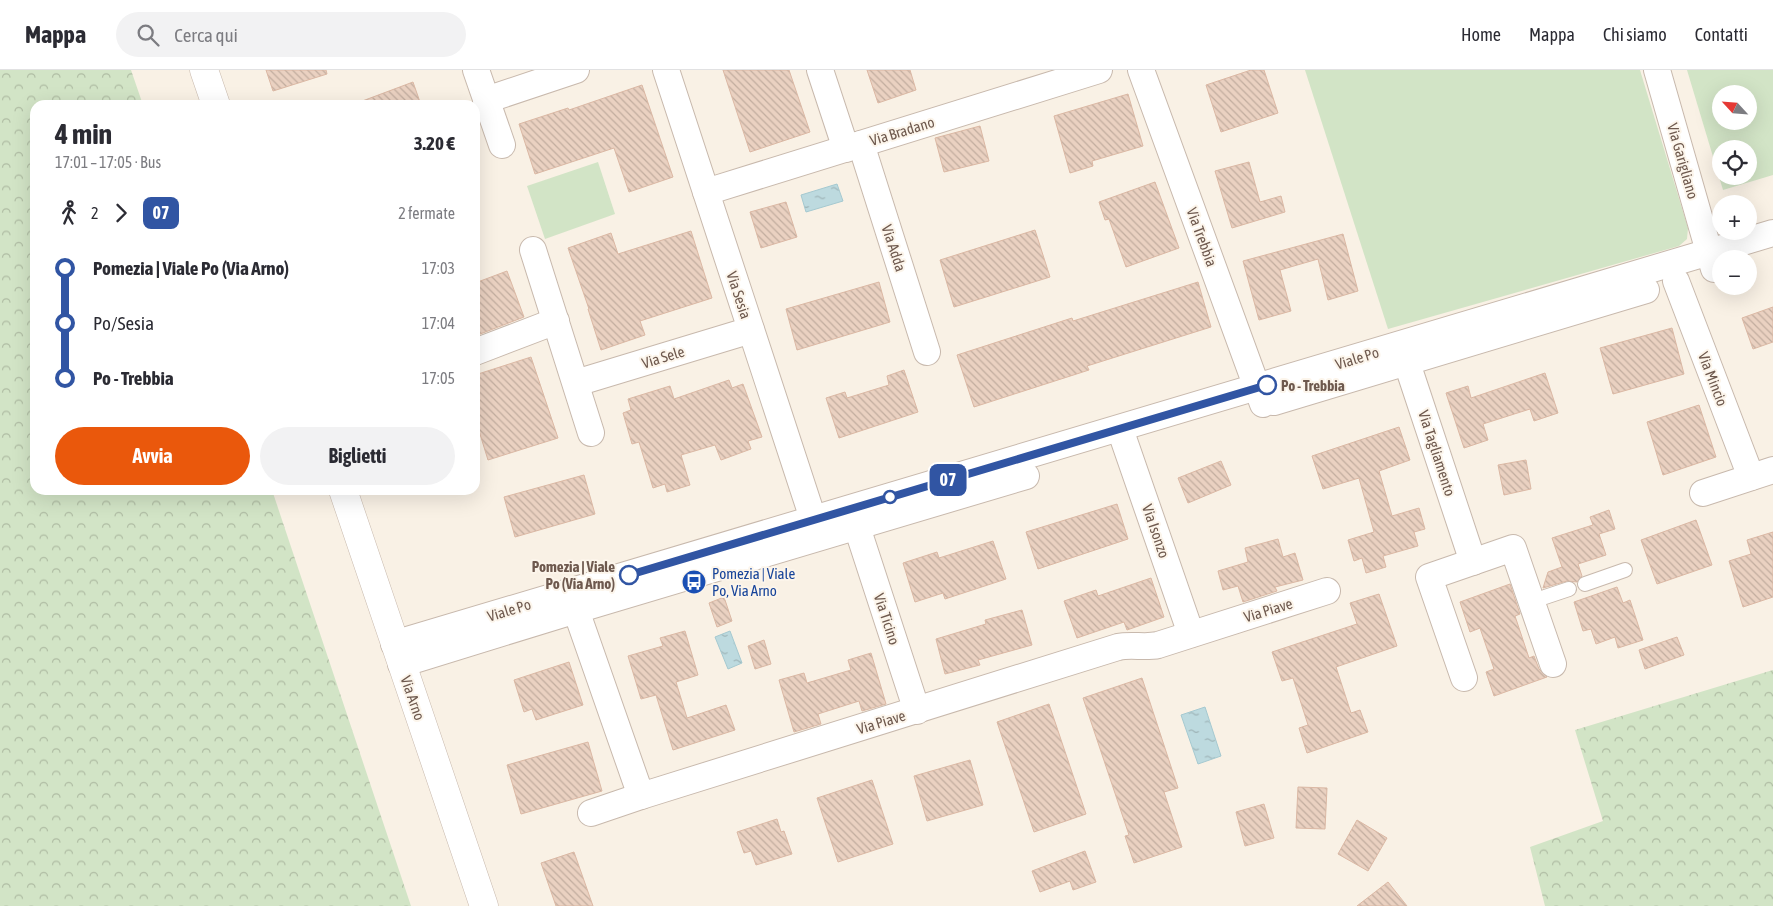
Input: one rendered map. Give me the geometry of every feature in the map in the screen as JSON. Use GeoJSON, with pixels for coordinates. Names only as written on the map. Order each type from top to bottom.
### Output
{"type":"FeatureCollection","features":[{"type":"Feature","properties":{"kind":"street"},"geometry":{"type":"LineString","coordinates":[[204,70],[214,100]]}},
{"type":"Feature","properties":{"kind":"street"},"geometry":{"type":"LineString","coordinates":[[476,70],[502,145]]}},
{"type":"Feature","properties":{"kind":"street"},"geometry":{"type":"LineString","coordinates":[[486,100],[576,70]]}},
{"type":"Feature","properties":{"kind":"street","name":"Via Sesia"},"geometry":{"type":"LineString","coordinates":[[666,70],[816,529]]}},
{"type":"Feature","properties":{"kind":"street","name":"Via Adda"},"geometry":{"type":"LineString","coordinates":[[820,70],[853,147],[927,352]]}},
{"type":"Feature","properties":{"kind":"street","name":"Via Bradano"},"geometry":{"type":"LineString","coordinates":[[706,192],[1099,70]]}},
{"type":"Feature","properties":{"kind":"street","name":"Via Trebbia"},"geometry":{"type":"LineString","coordinates":[[1141,70],[1260,396]]}},
{"type":"Feature","properties":{"kind":"street","name":"Via Garigliano"},"geometry":{"type":"LineString","coordinates":[[1657,70],[1712,253]]}},
{"type":"Feature","properties":{"kind":"street","name":"Viale Po"},"geometry":{"type":"LineString","coordinates":[[1740,250],[1773,233]]}},
{"type":"Feature","properties":{"kind":"street"},"geometry":{"type":"LineString","coordinates":[[533,250],[591,433]]}},
{"type":"Feature","properties":{"kind":"street"},"geometry":{"type":"LineString","coordinates":[[1757,257],[1773,252]]}},
{"type":"Feature","properties":{"kind":"street","name":"Viale Po"},"geometry":{"type":"LineString","coordinates":[[1404,354],[1676,282],[1712,264]]}},
{"type":"Feature","properties":{"kind":"street","name":"Viale Po"},"geometry":{"type":"LineString","coordinates":[[398,654],[1260,396],[1712,264]]}},
{"type":"Feature","properties":{"kind":"street","name":"Via Mincio"},"geometry":{"type":"LineString","coordinates":[[1676,282],[1762,474],[1703,493]]}},
{"type":"Feature","properties":{"kind":"street"},"geometry":{"type":"LineString","coordinates":[[480,350],[556,322]]}},
{"type":"Feature","properties":{"kind":"street","name":"Via Sele"},"geometry":{"type":"LineString","coordinates":[[576,383],[751,330]]}},
{"type":"Feature","properties":{"kind":"street","name":"Via Tagliamento"},"geometry":{"type":"LineString","coordinates":[[1404,354],[1473,562]]}},
{"type":"Feature","properties":{"kind":"street","name":"Viale Po"},"geometry":{"type":"LineString","coordinates":[[816,529],[857,527],[1123,437]]}},
{"type":"Feature","properties":{"kind":"street","name":"Via Isonzo"},"geometry":{"type":"LineString","coordinates":[[1123,437],[1191,634]]}},
{"type":"Feature","properties":{"kind":"street","name":"Via Arno"},"geometry":{"type":"LineString","coordinates":[[345,495],[484,906]]}},
{"type":"Feature","properties":{"kind":"street","name":"Via Ticino"},"geometry":{"type":"LineString","coordinates":[[857,527],[917,711]]}},
{"type":"Feature","properties":{"kind":"street"},"geometry":{"type":"LineString","coordinates":[[1464,678],[1429,577],[1513,548],[1553,664]]}},
{"type":"Feature","properties":{"kind":"street","name":"Via Piave"},"geometry":{"type":"LineString","coordinates":[[591,813],[1118,647],[1130,645],[1155,646],[1327,591]]}},
{"type":"Feature","properties":{"kind":"street"},"geometry":{"type":"LineString","coordinates":[[573,601],[641,796]]}},
{"type":"Feature","properties":{"kind":"lane"},"geometry":{"type":"LineString","coordinates":[[1585,584],[1625,570]]}},
{"type":"Feature","properties":{"kind":"lane"},"geometry":{"type":"LineString","coordinates":[[1545,597],[1569,589]]}},
{"type":"Feature","properties":{"kind":"green space"},"geometry":{"type":"Polygon","coordinates":[[[0,70],[131,70],[141,100],[30,100],[30,495],[274,495],[411,906],[0,906],[0,70]]]}},
{"type":"Feature","properties":{"kind":"green space"},"geometry":{"type":"Polygon","coordinates":[[[1305,70],[1640,70],[1688,228],[1687,239],[1679,246],[1388,329],[1305,70]]]}},
{"type":"Feature","properties":{"kind":"green space"},"geometry":{"type":"Polygon","coordinates":[[[1687,70],[1773,70],[1773,175],[1757,180],[1757,140],[1712,140],[1712,153],[1687,70]]]}},
{"type":"Feature","properties":{"kind":"green space"},"geometry":{"type":"Polygon","coordinates":[[[598,162],[615,214],[545,239],[527,186],[598,162]]]}},
{"type":"Feature","properties":{"kind":"green space"},"geometry":{"type":"Polygon","coordinates":[[[1722,185],[1740,185],[1723,190],[1722,185]]]}},
{"type":"Feature","properties":{"kind":"green space"},"geometry":{"type":"Polygon","coordinates":[[[1773,670],[1773,906],[1545,906],[1530,847],[1603,821],[1575,730],[1773,670]]]}},
{"type":"Feature","properties":{"kind":"water"},"geometry":{"type":"Polygon","coordinates":[[[837,184],[843,201],[806,212],[801,195],[837,184]]]}},
{"type":"Feature","properties":{"kind":"water"},"geometry":{"type":"Polygon","coordinates":[[[730,631],[742,663],[728,669],[715,637],[730,631]]]}},
{"type":"Feature","properties":{"kind":"water"},"geometry":{"type":"Polygon","coordinates":[[[1205,707],[1221,756],[1198,764],[1181,715],[1205,707]]]}},
{"type":"Feature","properties":{"kind":"building"},"geometry":{"type":"Polygon","coordinates":[[[266,70],[326,70],[327,74],[273,91],[266,70]]]}},
{"type":"Feature","properties":{"kind":"building"},"geometry":{"type":"Polygon","coordinates":[[[723,70],[789,70],[810,132],[750,152],[723,70]]]}},
{"type":"Feature","properties":{"kind":"building"},"geometry":{"type":"Polygon","coordinates":[[[867,70],[910,70],[916,90],[878,103],[867,70]]]}},
{"type":"Feature","properties":{"kind":"building"},"geometry":{"type":"Polygon","coordinates":[[[1251,70],[1264,70],[1278,113],[1221,132],[1206,85],[1251,70]]]}},
{"type":"Feature","properties":{"kind":"building"},"geometry":{"type":"Polygon","coordinates":[[[413,82],[419,100],[365,100],[413,82]]]}},
{"type":"Feature","properties":{"kind":"building"},"geometry":{"type":"Polygon","coordinates":[[[642,85],[673,177],[629,192],[614,148],[535,174],[519,124],[568,108],[569,110],[642,85]]]}},
{"type":"Feature","properties":{"kind":"building"},"geometry":{"type":"Polygon","coordinates":[[[1128,94],[1143,146],[1092,161],[1093,166],[1070,173],[1054,116],[1128,94]]]}},
{"type":"Feature","properties":{"kind":"building"},"geometry":{"type":"Polygon","coordinates":[[[980,126],[989,161],[944,172],[935,138],[980,126]]]}},
{"type":"Feature","properties":{"kind":"building"},"geometry":{"type":"Polygon","coordinates":[[[1249,162],[1260,202],[1281,196],[1285,212],[1232,228],[1215,171],[1249,162]]]}},
{"type":"Feature","properties":{"kind":"building"},"geometry":{"type":"Polygon","coordinates":[[[1155,182],[1179,248],[1126,267],[1109,219],[1105,220],[1099,202],[1155,182]]]}},
{"type":"Feature","properties":{"kind":"building"},"geometry":{"type":"Polygon","coordinates":[[[786,202],[797,237],[761,248],[750,212],[786,202]]]}},
{"type":"Feature","properties":{"kind":"building"},"geometry":{"type":"Polygon","coordinates":[[[1035,230],[1050,277],[954,307],[940,260],[1035,230]]]}},
{"type":"Feature","properties":{"kind":"building"},"geometry":{"type":"Polygon","coordinates":[[[691,231],[712,298],[640,321],[645,335],[601,350],[568,248],[611,233],[618,254],[691,231]]]}},
{"type":"Feature","properties":{"kind":"building"},"geometry":{"type":"Polygon","coordinates":[[[1343,234],[1358,291],[1328,300],[1318,259],[1280,270],[1291,311],[1259,320],[1243,261],[1343,234]]]}},
{"type":"Feature","properties":{"kind":"building"},"geometry":{"type":"Polygon","coordinates":[[[507,271],[524,317],[480,334],[480,281],[507,271]]]}},
{"type":"Feature","properties":{"kind":"building"},"geometry":{"type":"Polygon","coordinates":[[[879,282],[890,322],[797,350],[786,309],[879,282]]]}},
{"type":"Feature","properties":{"kind":"building"},"geometry":{"type":"Polygon","coordinates":[[[1198,282],[1211,327],[1087,366],[1089,370],[974,407],[957,355],[1072,318],[1073,321],[1198,282]]]}},
{"type":"Feature","properties":{"kind":"building"},"geometry":{"type":"Polygon","coordinates":[[[1773,307],[1773,342],[1753,349],[1742,318],[1773,307]]]}},
{"type":"Feature","properties":{"kind":"building"},"geometry":{"type":"Polygon","coordinates":[[[1672,328],[1684,374],[1613,394],[1600,348],[1672,328]]]}},
{"type":"Feature","properties":{"kind":"building"},"geometry":{"type":"Polygon","coordinates":[[[531,357],[558,438],[488,460],[480,434],[480,373],[531,357]]]}},
{"type":"Feature","properties":{"kind":"building"},"geometry":{"type":"Polygon","coordinates":[[[904,370],[918,412],[839,438],[826,398],[845,392],[847,398],[889,385],[887,376],[904,370]]]}},
{"type":"Feature","properties":{"kind":"building"},"geometry":{"type":"Polygon","coordinates":[[[1545,373],[1558,413],[1534,421],[1530,409],[1483,424],[1488,440],[1464,448],[1446,393],[1468,386],[1471,398],[1545,373]]]}},
{"type":"Feature","properties":{"kind":"building"},"geometry":{"type":"Polygon","coordinates":[[[729,380],[732,388],[743,384],[762,437],[748,441],[751,449],[721,460],[715,445],[681,455],[690,485],[667,492],[665,484],[653,488],[639,442],[632,444],[623,413],[631,410],[628,399],[670,386],[674,399],[729,380]]]}},
{"type":"Feature","properties":{"kind":"building"},"geometry":{"type":"Polygon","coordinates":[[[1699,405],[1716,457],[1663,475],[1647,422],[1699,405]]]}},
{"type":"Feature","properties":{"kind":"building"},"geometry":{"type":"Polygon","coordinates":[[[1399,427],[1410,460],[1379,471],[1392,516],[1419,508],[1425,529],[1414,532],[1418,546],[1383,556],[1386,567],[1366,573],[1362,558],[1354,561],[1348,540],[1374,532],[1359,478],[1323,489],[1312,456],[1399,427]]]}},
{"type":"Feature","properties":{"kind":"building"},"geometry":{"type":"Polygon","coordinates":[[[1526,460],[1531,489],[1504,495],[1498,465],[1526,460]]]}},
{"type":"Feature","properties":{"kind":"building"},"geometry":{"type":"Polygon","coordinates":[[[1221,461],[1231,485],[1188,503],[1178,478],[1221,461]]]}},
{"type":"Feature","properties":{"kind":"building"},"geometry":{"type":"Polygon","coordinates":[[[584,475],[595,514],[515,537],[504,497],[584,475]]]}},
{"type":"Feature","properties":{"kind":"building"},"geometry":{"type":"Polygon","coordinates":[[[1117,504],[1128,539],[1038,569],[1026,532],[1117,504]]]}},
{"type":"Feature","properties":{"kind":"building"},"geometry":{"type":"Polygon","coordinates":[[[1609,510],[1615,529],[1599,534],[1606,555],[1578,564],[1582,576],[1577,582],[1567,581],[1543,588],[1548,572],[1562,567],[1552,538],[1593,525],[1590,517],[1609,510]]]}},
{"type":"Feature","properties":{"kind":"building"},"geometry":{"type":"Polygon","coordinates":[[[1696,520],[1712,565],[1657,584],[1641,540],[1696,520]]]}},
{"type":"Feature","properties":{"kind":"building"},"geometry":{"type":"Polygon","coordinates":[[[1773,532],[1773,597],[1743,607],[1729,561],[1751,554],[1747,540],[1773,532]]]}},
{"type":"Feature","properties":{"kind":"building"},"geometry":{"type":"Polygon","coordinates":[[[1278,539],[1283,557],[1295,553],[1303,580],[1275,587],[1277,591],[1243,602],[1238,586],[1223,590],[1218,571],[1248,562],[1245,548],[1278,539]]]}},
{"type":"Feature","properties":{"kind":"building"},"geometry":{"type":"Polygon","coordinates":[[[993,541],[1006,579],[945,599],[943,593],[915,602],[903,563],[937,552],[939,558],[993,541]]]}},
{"type":"Feature","properties":{"kind":"building"},"geometry":{"type":"Polygon","coordinates":[[[1151,578],[1164,617],[1127,630],[1124,622],[1077,638],[1064,601],[1096,590],[1098,596],[1151,578]]]}},
{"type":"Feature","properties":{"kind":"building"},"geometry":{"type":"Polygon","coordinates":[[[1510,584],[1520,614],[1515,616],[1529,658],[1534,656],[1539,669],[1547,677],[1494,696],[1486,672],[1494,669],[1480,628],[1470,632],[1460,602],[1510,584]]]}},
{"type":"Feature","properties":{"kind":"building"},"geometry":{"type":"Polygon","coordinates":[[[1617,587],[1623,603],[1630,600],[1643,640],[1618,648],[1615,637],[1596,644],[1591,629],[1583,631],[1574,602],[1617,587]]]}},
{"type":"Feature","properties":{"kind":"building"},"geometry":{"type":"Polygon","coordinates":[[[1379,594],[1397,646],[1336,667],[1351,713],[1360,710],[1368,732],[1307,753],[1299,728],[1308,725],[1293,678],[1282,681],[1272,652],[1357,624],[1350,603],[1379,594]]]}},
{"type":"Feature","properties":{"kind":"building"},"geometry":{"type":"Polygon","coordinates":[[[724,597],[732,621],[717,627],[709,603],[724,597]]]}},
{"type":"Feature","properties":{"kind":"building"},"geometry":{"type":"Polygon","coordinates":[[[1022,610],[1032,645],[978,660],[980,665],[945,674],[936,639],[986,624],[985,620],[1022,610]]]}},
{"type":"Feature","properties":{"kind":"building"},"geometry":{"type":"Polygon","coordinates":[[[685,631],[698,675],[676,682],[687,718],[726,705],[735,730],[673,750],[656,695],[641,699],[628,656],[663,646],[660,638],[685,631]]]}},
{"type":"Feature","properties":{"kind":"building"},"geometry":{"type":"Polygon","coordinates":[[[1677,637],[1684,655],[1645,669],[1639,650],[1677,637]]]}},
{"type":"Feature","properties":{"kind":"building"},"geometry":{"type":"Polygon","coordinates":[[[764,640],[771,664],[755,669],[748,646],[764,640]]]}},
{"type":"Feature","properties":{"kind":"building"},"geometry":{"type":"Polygon","coordinates":[[[871,653],[886,704],[862,711],[859,701],[818,714],[821,724],[794,732],[779,680],[804,673],[807,683],[851,670],[848,660],[871,653]]]}},
{"type":"Feature","properties":{"kind":"building"},"geometry":{"type":"Polygon","coordinates":[[[569,662],[583,705],[536,720],[532,709],[524,712],[514,680],[569,662]]]}},
{"type":"Feature","properties":{"kind":"building"},"geometry":{"type":"Polygon","coordinates":[[[1142,678],[1178,788],[1164,792],[1182,847],[1134,863],[1125,836],[1129,835],[1083,698],[1142,678]]]}},
{"type":"Feature","properties":{"kind":"building"},"geometry":{"type":"Polygon","coordinates":[[[1049,704],[1086,814],[1034,832],[997,722],[1049,704]]]}},
{"type":"Feature","properties":{"kind":"building"},"geometry":{"type":"Polygon","coordinates":[[[588,742],[602,791],[521,814],[507,765],[588,742]]]}},
{"type":"Feature","properties":{"kind":"building"},"geometry":{"type":"Polygon","coordinates":[[[970,760],[983,805],[927,821],[914,776],[970,760]]]}},
{"type":"Feature","properties":{"kind":"building"},"geometry":{"type":"Polygon","coordinates":[[[872,780],[893,844],[838,862],[817,798],[872,780]]]}},
{"type":"Feature","properties":{"kind":"building"},"geometry":{"type":"Polygon","coordinates":[[[1298,787],[1327,788],[1325,829],[1296,828],[1298,787]]]}},
{"type":"Feature","properties":{"kind":"building"},"geometry":{"type":"Polygon","coordinates":[[[1264,804],[1274,838],[1245,846],[1236,812],[1264,804]]]}},
{"type":"Feature","properties":{"kind":"building"},"geometry":{"type":"Polygon","coordinates":[[[777,819],[781,832],[784,831],[792,854],[756,865],[751,851],[744,853],[737,832],[777,819]]]}},
{"type":"Feature","properties":{"kind":"building"},"geometry":{"type":"Polygon","coordinates":[[[1357,820],[1387,838],[1368,871],[1338,854],[1357,820]]]}},
{"type":"Feature","properties":{"kind":"building"},"geometry":{"type":"Polygon","coordinates":[[[1085,851],[1096,882],[1073,890],[1070,881],[1040,892],[1032,871],[1085,851]]]}},
{"type":"Feature","properties":{"kind":"building"},"geometry":{"type":"Polygon","coordinates":[[[574,852],[593,906],[556,906],[541,863],[574,852]]]}},
{"type":"Feature","properties":{"kind":"building"},"geometry":{"type":"Polygon","coordinates":[[[1388,882],[1407,906],[1357,906],[1388,882]]]}},
{"type":"Feature","properties":{"kind":"bus line","name":"07"},"geometry":{"type":"LineString","coordinates":[[629,575],[1267,385]]}},
{"type":"Feature","properties":{"kind":"place","name":"Po - Trebbia"},"geometry":{"type":"Point","coordinates":[1267,385]}},
{"type":"Feature","properties":{"kind":"place","name":"Pomezia | Viale Po (Via Arno)"},"geometry":{"type":"Point","coordinates":[629,575]}},
{"type":"Feature","properties":{"kind":"place","name":"Pomezia | Viale Po, Via Arno"},"geometry":{"type":"Point","coordinates":[694,582]}}]}
